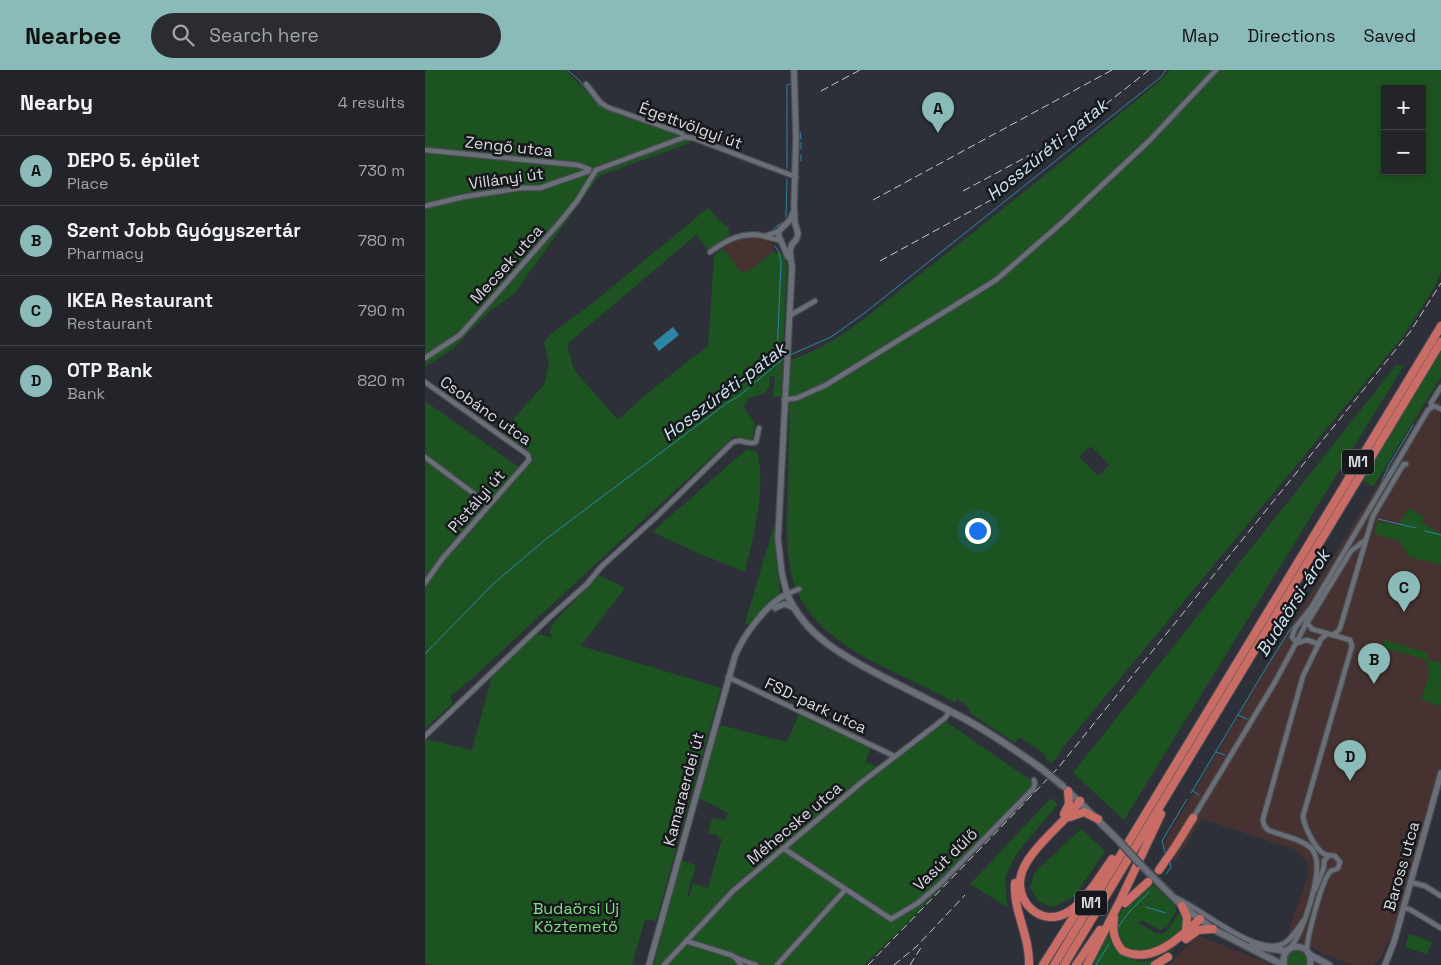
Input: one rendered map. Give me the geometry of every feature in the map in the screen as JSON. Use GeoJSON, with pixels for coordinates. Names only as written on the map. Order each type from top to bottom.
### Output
{"type":"FeatureCollection","features":[{"type":"Feature","properties":{"kind":"highway","name":"M1"},"geometry":{"type":"LineString","coordinates":[[1053,965],[1441,326]]}},
{"type":"Feature","properties":{"kind":"highway","name":"M1"},"geometry":{"type":"LineString","coordinates":[[1064,965],[1441,342]]}},
{"type":"Feature","properties":{"kind":"highway"},"geometry":{"type":"LineString","coordinates":[[1176,778],[1113,924],[1114,937],[1121,949],[1132,957],[1146,960],[1161,956],[1186,936],[1198,930],[1213,929]]}},
{"type":"Feature","properties":{"kind":"highway"},"geometry":{"type":"LineString","coordinates":[[1067,789],[1069,804],[1064,817],[1025,865],[1020,883],[1021,896],[1026,904],[1037,913],[1046,916],[1059,916],[1074,908],[1092,888]]}},
{"type":"Feature","properties":{"kind":"highway"},"geometry":{"type":"LineString","coordinates":[[1029,965],[1027,941],[1015,900],[1016,876],[1022,862],[1034,846],[1080,801]]}},
{"type":"Feature","properties":{"kind":"highway"},"geometry":{"type":"LineString","coordinates":[[1064,817],[1084,812],[1098,819]]}},
{"type":"Feature","properties":{"kind":"highway"},"geometry":{"type":"LineString","coordinates":[[1159,870],[1193,818]]}},
{"type":"Feature","properties":{"kind":"highway"},"geometry":{"type":"LineString","coordinates":[[1043,965],[1120,847],[1128,841]]}},
{"type":"Feature","properties":{"kind":"highway"},"geometry":{"type":"LineString","coordinates":[[1087,965],[1123,902],[1148,882]]}},
{"type":"Feature","properties":{"kind":"highway"},"geometry":{"type":"LineString","coordinates":[[1182,906],[1187,917],[1186,936]]}},
{"type":"Feature","properties":{"kind":"highway"},"geometry":{"type":"LineString","coordinates":[[1155,965],[1173,954],[1200,919]]}},
{"type":"Feature","properties":{"kind":"highway"},"geometry":{"type":"LineString","coordinates":[[1076,965],[1100,930]]}},
{"type":"Feature","properties":{"kind":"main road"},"geometry":{"type":"LineString","coordinates":[[787,594],[793,607],[823,642],[1001,740],[1042,769],[1080,801],[1182,906],[1213,929],[1283,965],[1283,956],[1289,949]]}},
{"type":"Feature","properties":{"kind":"main road"},"geometry":{"type":"LineString","coordinates":[[1240,943],[1262,948],[1289,949],[1299,946],[1329,965]]}},
{"type":"Feature","properties":{"kind":"main road"},"geometry":{"type":"LineString","coordinates":[[1308,953],[1310,965]]}},
{"type":"Feature","properties":{"kind":"street"},"geometry":{"type":"LineString","coordinates":[[792,244],[765,236],[779,231],[792,218],[796,177],[794,70]]}},
{"type":"Feature","properties":{"kind":"street"},"geometry":{"type":"LineString","coordinates":[[784,400],[797,398],[826,385],[996,280],[1065,220],[1149,141],[1216,70]]}},
{"type":"Feature","properties":{"kind":"street","name":"Égettvölgyi út"},"geometry":{"type":"LineString","coordinates":[[586,84],[607,107],[796,177]]}},
{"type":"Feature","properties":{"kind":"street","name":"Villányi út"},"geometry":{"type":"LineString","coordinates":[[425,206],[463,197],[521,188],[540,188],[685,137]]}},
{"type":"Feature","properties":{"kind":"street","name":"Zengő utca"},"geometry":{"type":"LineString","coordinates":[[425,150],[579,165],[592,171]]}},
{"type":"Feature","properties":{"kind":"street","name":"Mecsek utca"},"geometry":{"type":"LineString","coordinates":[[425,358],[460,335],[577,201],[592,171]]}},
{"type":"Feature","properties":{"kind":"street"},"geometry":{"type":"LineString","coordinates":[[794,206],[797,238],[792,244],[790,251],[791,273],[778,539],[782,574],[787,594],[799,589]]}},
{"type":"Feature","properties":{"kind":"street"},"geometry":{"type":"LineString","coordinates":[[787,225],[795,229]]}},
{"type":"Feature","properties":{"kind":"street"},"geometry":{"type":"LineString","coordinates":[[779,231],[781,242],[788,256],[791,273]]}},
{"type":"Feature","properties":{"kind":"street"},"geometry":{"type":"LineString","coordinates":[[710,252],[727,240],[736,237],[753,234],[764,236]]}},
{"type":"Feature","properties":{"kind":"street"},"geometry":{"type":"LineString","coordinates":[[789,316],[815,301]]}},
{"type":"Feature","properties":{"kind":"street","name":"Csobánc utca"},"geometry":{"type":"LineString","coordinates":[[425,382],[528,455],[529,460]]}},
{"type":"Feature","properties":{"kind":"street"},"geometry":{"type":"LineString","coordinates":[[1297,643],[1292,637],[1293,632],[1311,608],[1402,451],[1431,407],[1431,403],[1441,387]]}},
{"type":"Feature","properties":{"kind":"street"},"geometry":{"type":"LineString","coordinates":[[1431,407],[1435,406],[1441,409]]}},
{"type":"Feature","properties":{"kind":"street"},"geometry":{"type":"LineString","coordinates":[[425,736],[550,616],[587,584],[604,564],[655,518],[732,443],[739,440],[751,444],[756,442],[759,428]]}},
{"type":"Feature","properties":{"kind":"street"},"geometry":{"type":"LineString","coordinates":[[425,457],[489,505]]}},
{"type":"Feature","properties":{"kind":"street","name":"Pistályi út"},"geometry":{"type":"LineString","coordinates":[[425,583],[438,564],[529,460]]}},
{"type":"Feature","properties":{"kind":"street"},"geometry":{"type":"LineString","coordinates":[[1333,635],[1339,630],[1366,538],[1377,508],[1404,464],[1406,464]]}},
{"type":"Feature","properties":{"kind":"street"},"geometry":{"type":"LineString","coordinates":[[1193,818],[1351,551],[1366,538]]}},
{"type":"Feature","properties":{"kind":"street","name":"Kamaraerdei út"},"geometry":{"type":"LineString","coordinates":[[755,626],[787,594]]}},
{"type":"Feature","properties":{"kind":"street","name":"Kamaraerdei út"},"geometry":{"type":"LineString","coordinates":[[649,965],[728,677],[739,647],[780,598],[787,594]]}},
{"type":"Feature","properties":{"kind":"street"},"geometry":{"type":"LineString","coordinates":[[775,608],[783,604],[793,607]]}},
{"type":"Feature","properties":{"kind":"street"},"geometry":{"type":"LineString","coordinates":[[1308,953],[1311,926],[1317,904],[1331,871],[1338,868],[1340,862],[1335,856],[1328,856],[1318,849],[1304,824],[1303,816],[1352,646],[1350,640],[1310,628],[1307,623],[1311,608]]}},
{"type":"Feature","properties":{"kind":"street"},"geometry":{"type":"LineString","coordinates":[[1339,630],[1343,638]]}},
{"type":"Feature","properties":{"kind":"street"},"geometry":{"type":"LineString","coordinates":[[1310,902],[1317,868],[1315,854],[1304,843],[1268,830],[1263,818],[1302,682],[1315,651],[1323,637],[1327,634]]}},
{"type":"Feature","properties":{"kind":"street"},"geometry":{"type":"LineString","coordinates":[[1297,643],[1312,641],[1319,644]]}},
{"type":"Feature","properties":{"kind":"street"},"geometry":{"type":"LineString","coordinates":[[1312,641],[1315,651]]}},
{"type":"Feature","properties":{"kind":"street","name":"FSD-park utca"},"geometry":{"type":"LineString","coordinates":[[728,677],[892,755]]}},
{"type":"Feature","properties":{"kind":"street","name":"Méhecske utca"},"geometry":{"type":"LineString","coordinates":[[664,965],[722,901],[862,782],[945,718],[950,711]]}},
{"type":"Feature","properties":{"kind":"street","name":"Baross utca"},"geometry":{"type":"LineString","coordinates":[[1385,965],[1394,942],[1441,773]]}},
{"type":"Feature","properties":{"kind":"street","name":"Vasút dűlő"},"geometry":{"type":"LineString","coordinates":[[783,848],[891,919],[918,903],[940,884],[1033,789],[1034,780]]}},
{"type":"Feature","properties":{"kind":"street"},"geometry":{"type":"LineString","coordinates":[[1289,949],[1302,930],[1310,902],[1324,867],[1324,861],[1328,856]]}},
{"type":"Feature","properties":{"kind":"street"},"geometry":{"type":"LineString","coordinates":[[1324,867],[1331,871]]}},
{"type":"Feature","properties":{"kind":"street"},"geometry":{"type":"LineString","coordinates":[[1411,882],[1425,886],[1441,896]]}},
{"type":"Feature","properties":{"kind":"street"},"geometry":{"type":"LineString","coordinates":[[777,965],[845,890]]}},
{"type":"Feature","properties":{"kind":"street"},"geometry":{"type":"LineString","coordinates":[[1172,896],[1249,940],[1265,944],[1278,945],[1286,942],[1305,918]]}},
{"type":"Feature","properties":{"kind":"street"},"geometry":{"type":"LineString","coordinates":[[1403,907],[1440,926]]}},
{"type":"Feature","properties":{"kind":"street"},"geometry":{"type":"LineString","coordinates":[[686,941],[756,965]]}},
{"type":"Feature","properties":{"kind":"street"},"geometry":{"type":"LineString","coordinates":[[735,957],[741,965]]}},
{"type":"Feature","properties":{"kind":"shaded area"},"geometry":{"type":"Polygon","coordinates":[[[755,236],[774,244],[773,252],[750,271],[741,272],[721,246],[739,238],[755,236]]]}},
{"type":"Feature","properties":{"kind":"shaded area"},"geometry":{"type":"Polygon","coordinates":[[[1440,400],[1441,771],[1401,910],[1390,939],[1379,961],[1373,965],[1353,965],[1321,953],[1288,933],[1309,872],[1307,862],[1296,850],[1202,819],[1175,862],[1163,845],[1301,609],[1425,408],[1430,401],[1435,403],[1440,400]]]}},
{"type":"Feature","properties":{"kind":"shaded area"},"geometry":{"type":"Polygon","coordinates":[[[1197,935],[1272,965],[1169,965],[1197,935]]]}},
{"type":"Feature","properties":{"kind":"green space"},"geometry":{"type":"Polygon","coordinates":[[[425,70],[565,70],[603,108],[635,115],[686,132],[690,143],[599,176],[514,294],[490,311],[453,349],[425,367],[425,70]]]}},
{"type":"Feature","properties":{"kind":"green space"},"geometry":{"type":"Polygon","coordinates":[[[1170,70],[1441,70],[1441,272],[1434,288],[1405,334],[1051,763],[1046,759],[1045,754],[1019,737],[1015,743],[970,713],[968,707],[957,699],[955,703],[876,663],[846,646],[832,635],[820,625],[804,605],[794,584],[787,546],[790,360],[808,354],[825,345],[858,324],[1162,79],[1170,70]],[[1091,446],[1079,457],[1098,476],[1109,465],[1091,446]]]}},
{"type":"Feature","properties":{"kind":"green space"},"geometry":{"type":"Polygon","coordinates":[[[708,208],[724,225],[728,226],[730,237],[708,250],[696,235],[567,344],[574,370],[618,420],[641,398],[708,346],[714,256],[723,248],[741,272],[750,270],[773,252],[783,254],[787,268],[781,397],[773,397],[775,377],[770,376],[769,387],[764,394],[748,398],[744,407],[755,424],[753,438],[751,440],[734,436],[451,696],[452,704],[425,729],[425,401],[519,467],[528,455],[504,438],[514,418],[544,385],[549,364],[544,342],[551,334],[590,305],[708,208]]]}},
{"type":"Feature","properties":{"kind":"green space"},"geometry":{"type":"Polygon","coordinates":[[[1441,349],[1441,377],[1373,487],[1362,480],[1441,349]]]}},
{"type":"Feature","properties":{"kind":"green space"},"geometry":{"type":"Polygon","coordinates":[[[1397,364],[1403,367],[1124,820],[1073,773],[1397,364]]]}},
{"type":"Feature","properties":{"kind":"green space"},"geometry":{"type":"Polygon","coordinates":[[[747,449],[757,452],[760,466],[760,496],[745,572],[652,532],[747,449]]]}},
{"type":"Feature","properties":{"kind":"green space"},"geometry":{"type":"Polygon","coordinates":[[[1409,508],[1424,517],[1421,522],[1441,534],[1441,565],[1406,556],[1407,554],[1399,541],[1374,534],[1378,521],[1398,526],[1409,508]]]}},
{"type":"Feature","properties":{"kind":"green space"},"geometry":{"type":"Polygon","coordinates":[[[775,522],[776,559],[780,591],[749,625],[745,623],[775,522]]]}},
{"type":"Feature","properties":{"kind":"green space","name":"Budaörsi Új Köztemető"},"geometry":{"type":"Polygon","coordinates":[[[599,575],[625,588],[581,646],[721,688],[656,921],[645,919],[632,965],[433,965],[425,963],[425,739],[472,750],[492,675],[536,633],[553,638],[549,632],[553,623],[599,575]]]}},
{"type":"Feature","properties":{"kind":"green space"},"geometry":{"type":"Polygon","coordinates":[[[1384,640],[1428,653],[1427,660],[1441,663],[1441,706],[1421,700],[1429,672],[1425,662],[1421,658],[1382,647],[1384,640]]]}},
{"type":"Feature","properties":{"kind":"green space"},"geometry":{"type":"Polygon","coordinates":[[[799,714],[871,747],[865,762],[877,767],[803,829],[807,831],[870,778],[944,720],[1039,786],[864,965],[654,965],[681,860],[696,865],[687,896],[689,897],[693,884],[708,888],[722,839],[717,837],[718,835],[708,833],[712,818],[725,821],[728,813],[699,798],[702,781],[720,725],[787,742],[799,714]]]}},
{"type":"Feature","properties":{"kind":"green space"},"geometry":{"type":"Polygon","coordinates":[[[1051,798],[1058,804],[1016,854],[1005,878],[1007,907],[970,884],[1051,798]]]}},
{"type":"Feature","properties":{"kind":"green space"},"geometry":{"type":"Polygon","coordinates":[[[1081,829],[1105,851],[1074,897],[1053,907],[1039,902],[1030,888],[1034,873],[1081,829]]]}},
{"type":"Feature","properties":{"kind":"green space"},"geometry":{"type":"Polygon","coordinates":[[[1151,883],[1175,906],[1176,911],[1167,927],[1160,930],[1141,920],[1139,923],[1162,934],[1169,928],[1178,914],[1182,913],[1184,918],[1183,928],[1177,938],[1165,950],[1130,953],[1119,942],[1117,915],[1151,883]]]}},
{"type":"Feature","properties":{"kind":"green space"},"geometry":{"type":"Polygon","coordinates":[[[1110,927],[1119,950],[1127,957],[1138,961],[1154,960],[1162,957],[1191,929],[1169,954],[1151,965],[1091,965],[1110,927]]]}},
{"type":"Feature","properties":{"kind":"green space"},"geometry":{"type":"Polygon","coordinates":[[[1409,934],[1432,942],[1427,954],[1405,947],[1409,934]]]}},
{"type":"Feature","properties":{"kind":"green space"},"geometry":{"type":"Polygon","coordinates":[[[1295,949],[1305,953],[1306,965],[1287,965],[1287,955],[1295,949]]]}},
{"type":"Feature","properties":{"kind":"water"},"geometry":{"type":"Polygon","coordinates":[[[673,327],[679,335],[659,351],[653,343],[673,327]]]}},
{"type":"Feature","properties":{"kind":"waterway"},"geometry":{"type":"LineString","coordinates":[[567,70],[578,79],[600,107]]}},
{"type":"Feature","properties":{"kind":"waterway","name":"Hosszúréti-patak"},"geometry":{"type":"LineString","coordinates":[[790,355],[831,337],[862,315],[1161,77],[1166,70]]}},
{"type":"Feature","properties":{"kind":"waterway"},"geometry":{"type":"LineString","coordinates":[[787,168],[787,85],[791,84],[791,73]]}},
{"type":"Feature","properties":{"kind":"waterway"},"geometry":{"type":"LineString","coordinates":[[800,132],[801,139]]}},
{"type":"Feature","properties":{"kind":"waterway"},"geometry":{"type":"LineString","coordinates":[[801,142],[801,149]]}},
{"type":"Feature","properties":{"kind":"waterway"},"geometry":{"type":"LineString","coordinates":[[801,155],[801,161]]}},
{"type":"Feature","properties":{"kind":"waterway"},"geometry":{"type":"LineString","coordinates":[[786,217],[787,179]]}},
{"type":"Feature","properties":{"kind":"waterway"},"geometry":{"type":"LineString","coordinates":[[773,230],[785,221]]}},
{"type":"Feature","properties":{"kind":"waterway"},"geometry":{"type":"LineString","coordinates":[[775,246],[779,252],[781,263],[777,356],[779,361]]}},
{"type":"Feature","properties":{"kind":"waterway","name":"Hosszúréti-patak"},"geometry":{"type":"LineString","coordinates":[[425,654],[493,584],[546,539],[727,403],[739,396],[784,358]]}},
{"type":"Feature","properties":{"kind":"waterway","name":"Budaörsi-árok"},"geometry":{"type":"LineString","coordinates":[[1306,611],[1380,486],[1389,465],[1413,425]]}},
{"type":"Feature","properties":{"kind":"waterway","name":"Budaörsi-árok"},"geometry":{"type":"LineString","coordinates":[[1378,519],[1416,528]]}},
{"type":"Feature","properties":{"kind":"waterway","name":"Budaörsi-árok"},"geometry":{"type":"LineString","coordinates":[[1425,531],[1441,535]]}},
{"type":"Feature","properties":{"kind":"waterway","name":"Budaörsi-árok"},"geometry":{"type":"LineString","coordinates":[[1191,793],[1269,663],[1291,628],[1297,622]]}},
{"type":"Feature","properties":{"kind":"waterway"},"geometry":{"type":"LineString","coordinates":[[1238,715],[1247,719]]}},
{"type":"Feature","properties":{"kind":"waterway"},"geometry":{"type":"LineString","coordinates":[[1216,752],[1225,755]]}},
{"type":"Feature","properties":{"kind":"waterway"},"geometry":{"type":"LineString","coordinates":[[1193,791],[1199,795]]}},
{"type":"Feature","properties":{"kind":"waterway","name":"Budaörsi-árok"},"geometry":{"type":"LineString","coordinates":[[1165,853],[1162,841],[1187,799]]}},
{"type":"Feature","properties":{"kind":"waterway","name":"Budaörsi-árok"},"geometry":{"type":"LineString","coordinates":[[1166,874],[1171,867],[1170,861],[1173,858]]}},
{"type":"Feature","properties":{"kind":"waterway","name":"Budaörsi-árok"},"geometry":{"type":"LineString","coordinates":[[1117,929],[1128,913],[1149,892]]}},
{"type":"Feature","properties":{"kind":"waterway"},"geometry":{"type":"LineString","coordinates":[[1146,907],[1166,913]]}},
{"type":"Feature","properties":{"kind":"waterway","name":"Budaörsi-árok"},"geometry":{"type":"LineString","coordinates":[[1096,965],[1109,944]]}},
{"type":"Feature","properties":{"kind":"railway"},"geometry":{"type":"LineString","coordinates":[[821,91],[860,70]]}},
{"type":"Feature","properties":{"kind":"railway"},"geometry":{"type":"LineString","coordinates":[[873,200],[1112,70]]}},
{"type":"Feature","properties":{"kind":"railway"},"geometry":{"type":"LineString","coordinates":[[880,261],[991,200],[1034,161],[1149,70]]}},
{"type":"Feature","properties":{"kind":"railway"},"geometry":{"type":"LineString","coordinates":[[963,191],[1043,148]]}},
{"type":"Feature","properties":{"kind":"railway"},"geometry":{"type":"LineString","coordinates":[[868,965],[1058,768],[1410,332],[1441,283]]}},
{"type":"Feature","properties":{"kind":"railway"},"geometry":{"type":"LineString","coordinates":[[894,965],[916,947],[965,895]]}},
{"type":"Feature","properties":{"kind":"railway"},"geometry":{"type":"LineString","coordinates":[[910,965],[922,946]]}},
{"type":"Feature","properties":{"kind":"place","name":"DEPO 5. épület"},"geometry":{"type":"Point","coordinates":[938,133]}},
{"type":"Feature","properties":{"kind":"place","name":"IKEA Restaurant"},"geometry":{"type":"Point","coordinates":[1404,612]}},
{"type":"Feature","properties":{"kind":"place","name":"Szent Jobb Gyógyszertár"},"geometry":{"type":"Point","coordinates":[1374,684]}},
{"type":"Feature","properties":{"kind":"place","name":"OTP Bank"},"geometry":{"type":"Point","coordinates":[1350,781]}}]}
